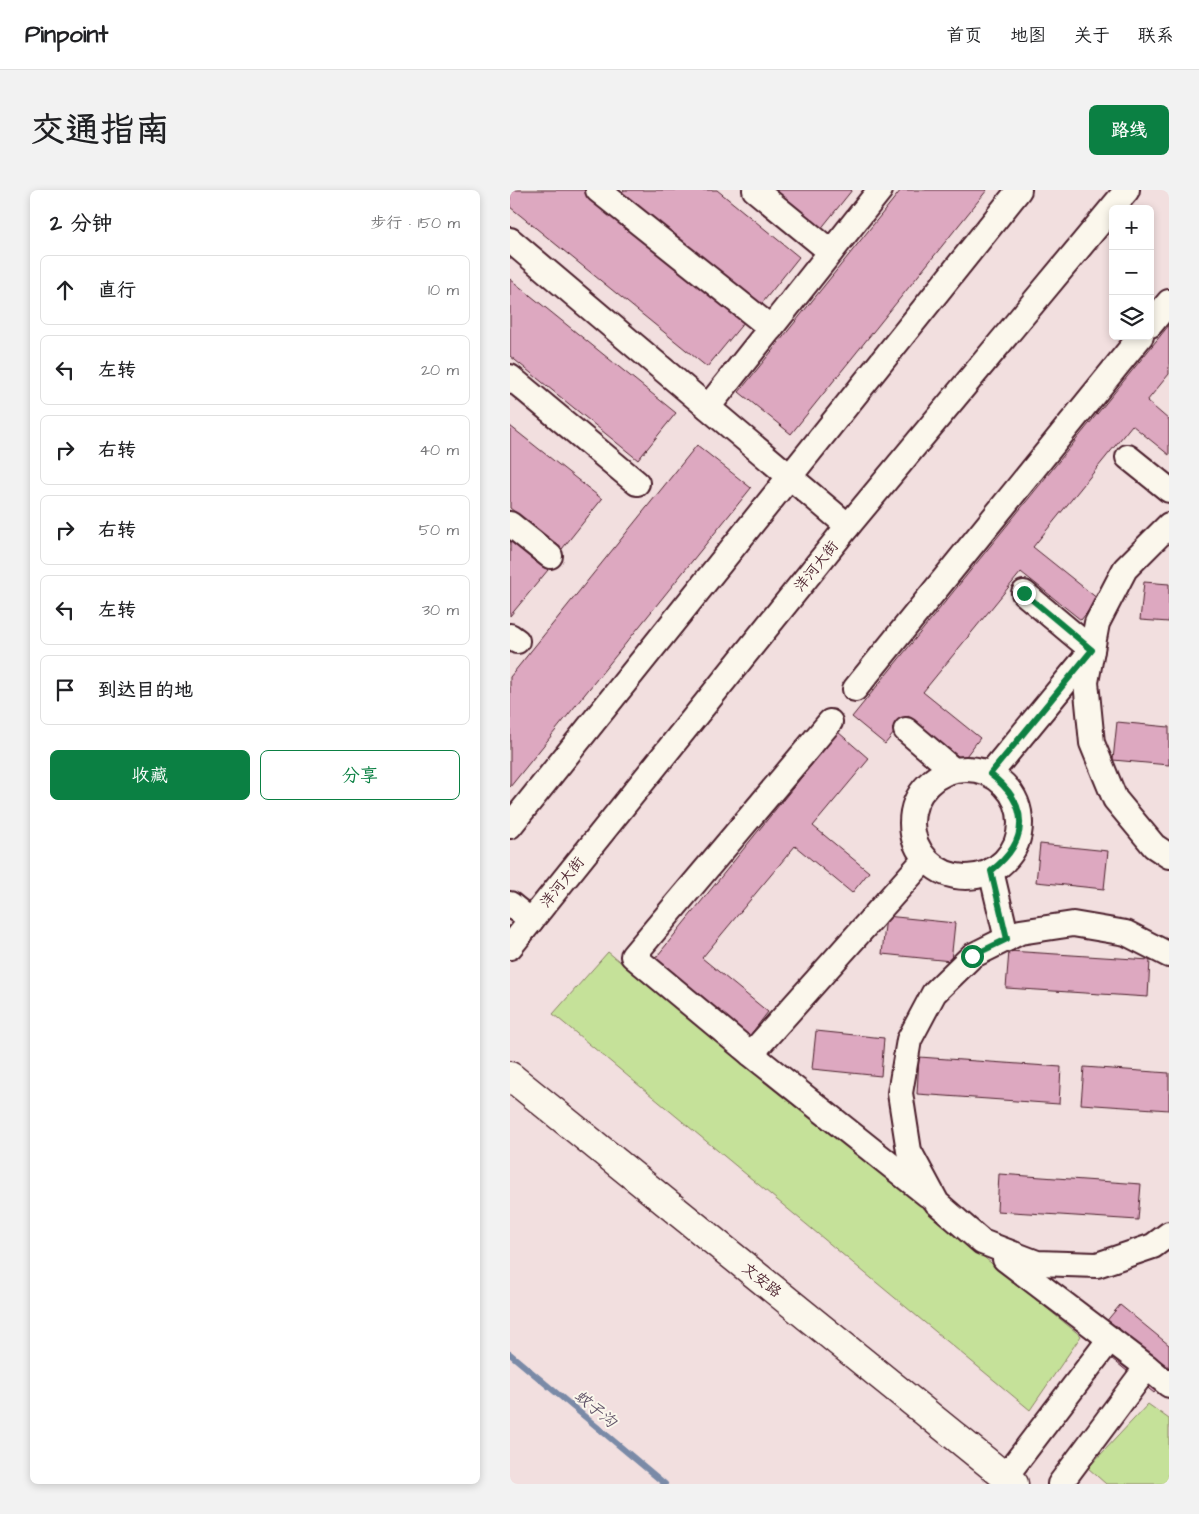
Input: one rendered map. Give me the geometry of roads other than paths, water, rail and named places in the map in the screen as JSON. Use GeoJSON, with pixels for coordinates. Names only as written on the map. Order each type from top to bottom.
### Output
{"type":"FeatureCollection","features":[{"type":"Feature","properties":{"kind":"main road","name":"文安路"},"geometry":{"type":"LineString","coordinates":[[510,1076],[1010,1480]]}},
{"type":"Feature","properties":{"kind":"street"},"geometry":{"type":"LineString","coordinates":[[598,190],[771,328]]}},
{"type":"Feature","properties":{"kind":"street"},"geometry":{"type":"LineString","coordinates":[[755,190],[831,252]]}},
{"type":"Feature","properties":{"kind":"street"},"geometry":{"type":"LineString","coordinates":[[708,407],[880,190]]}},
{"type":"Feature","properties":{"kind":"street"},"geometry":{"type":"LineString","coordinates":[[510,826],[1019,190]]}},
{"type":"Feature","properties":{"kind":"street","name":"洋河大街"},"geometry":{"type":"LineString","coordinates":[[510,947],[848,526],[1127,190]]}},
{"type":"Feature","properties":{"kind":"street"},"geometry":{"type":"LineString","coordinates":[[510,240],[848,526]]}},
{"type":"Feature","properties":{"kind":"street"},"geometry":{"type":"LineString","coordinates":[[1154,320],[1169,302]]}},
{"type":"Feature","properties":{"kind":"street"},"geometry":{"type":"LineString","coordinates":[[855,689],[1139,340]]}},
{"type":"Feature","properties":{"kind":"street"},"geometry":{"type":"LineString","coordinates":[[510,377],[637,483]]}},
{"type":"Feature","properties":{"kind":"street"},"geometry":{"type":"LineString","coordinates":[[1128,457],[1169,490]]}},
{"type":"Feature","properties":{"kind":"street"},"geometry":{"type":"LineString","coordinates":[[510,524],[550,556]]}},
{"type":"Feature","properties":{"kind":"street"},"geometry":{"type":"LineString","coordinates":[[1169,525],[1125,569],[1097,623],[1086,682],[1092,743],[1116,799],[1154,846],[1169,856]]}},
{"type":"Feature","properties":{"kind":"street"},"geometry":{"type":"LineString","coordinates":[[1024,593],[1092,650]]}},
{"type":"Feature","properties":{"kind":"street"},"geometry":{"type":"LineString","coordinates":[[990,774],[1092,650]]}},
{"type":"Feature","properties":{"kind":"street"},"geometry":{"type":"LineString","coordinates":[[830,722],[633,956],[751,1054],[937,1203],[982,1242],[1147,1367],[1169,1386]]}},
{"type":"Feature","properties":{"kind":"street"},"geometry":{"type":"LineString","coordinates":[[906,730],[953,770]]}},
{"type":"Feature","properties":{"kind":"street"},"geometry":{"type":"LineString","coordinates":[[972,769],[990,774],[1004,784],[1014,798],[1019,814],[1019,831],[1014,847],[1004,860],[991,871],[975,876],[958,876],[940,871],[925,859],[915,843],[911,825],[914,806],[922,790],[936,777],[953,770],[972,769]]}},
{"type":"Feature","properties":{"kind":"street"},"geometry":{"type":"LineString","coordinates":[[751,1054],[925,859]]}},
{"type":"Feature","properties":{"kind":"street"},"geometry":{"type":"LineString","coordinates":[[991,871],[1007,939]]}},
{"type":"Feature","properties":{"kind":"street"},"geometry":{"type":"LineString","coordinates":[[510,904],[531,921]]}},
{"type":"Feature","properties":{"kind":"street"},"geometry":{"type":"LineString","coordinates":[[937,1203],[909,1151],[900,1093],[909,1040],[934,993],[972,956],[1020,932],[1073,924],[1126,933],[1169,956]]}},
{"type":"Feature","properties":{"kind":"street"},"geometry":{"type":"LineString","coordinates":[[982,1242],[1037,1263],[1097,1265],[1153,1246],[1169,1234]]}},
{"type":"Feature","properties":{"kind":"street"},"geometry":{"type":"LineString","coordinates":[[1010,1480],[1110,1339]]}},
{"type":"Feature","properties":{"kind":"street"},"geometry":{"type":"LineString","coordinates":[[1060,1484],[1147,1367]]}},
{"type":"Feature","properties":{"kind":"waterway","name":"蚊子沟"},"geometry":{"type":"LineString","coordinates":[[510,1354],[665,1484]]}}]}
